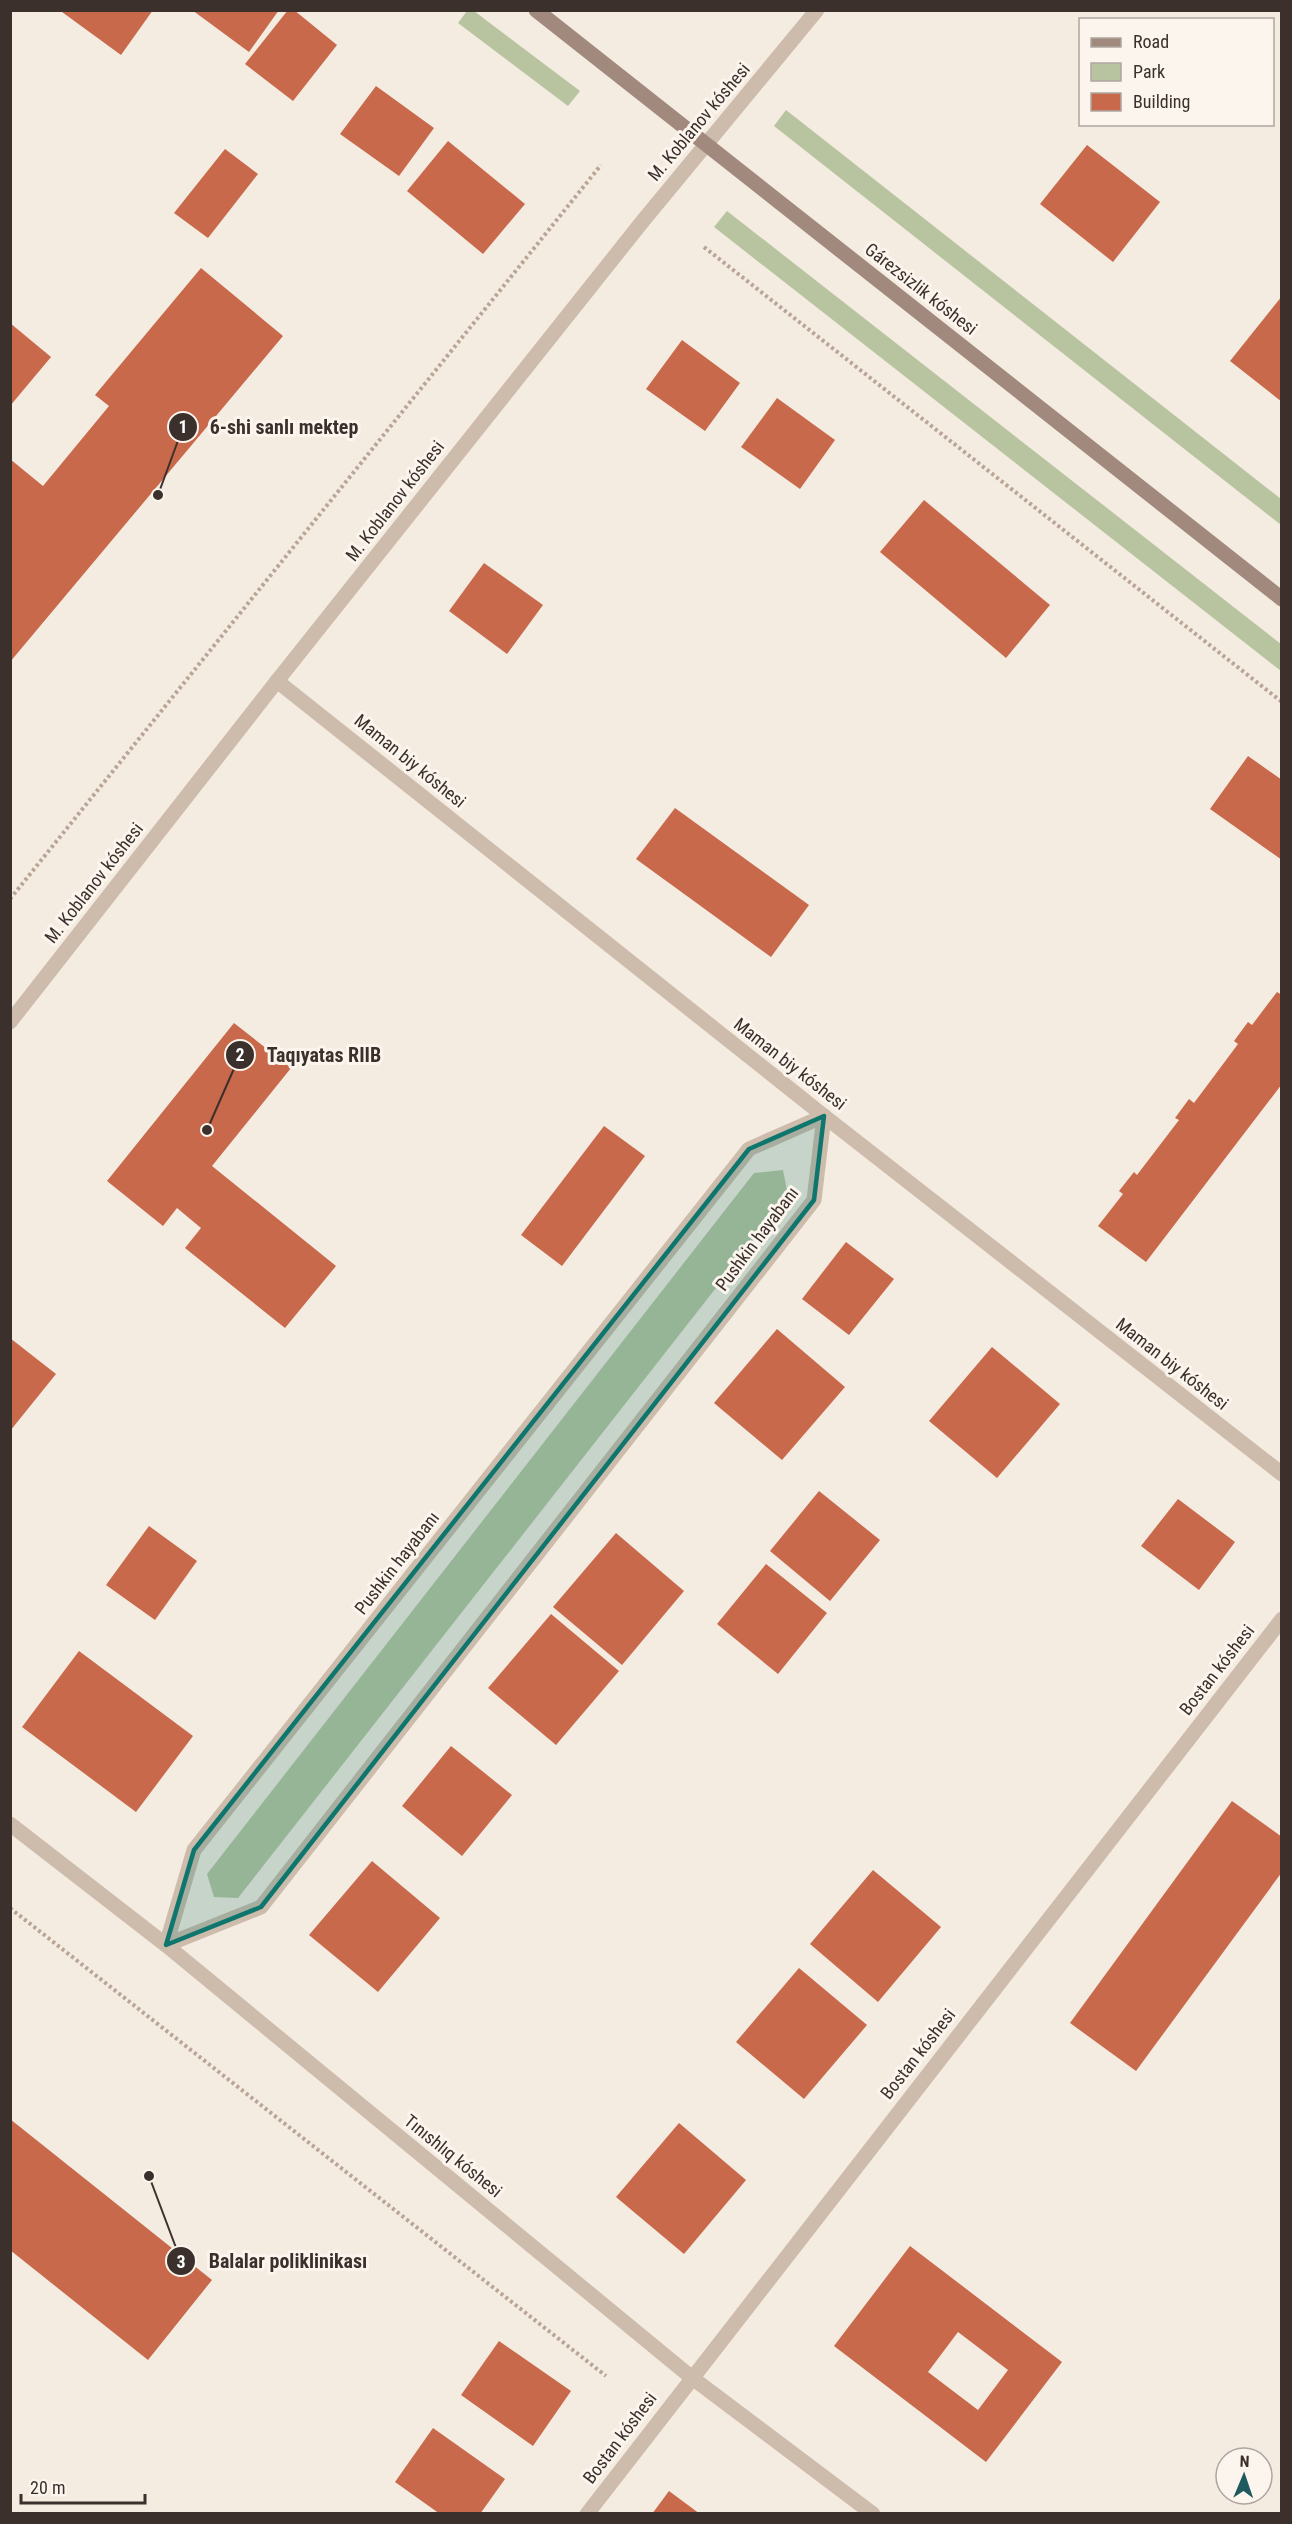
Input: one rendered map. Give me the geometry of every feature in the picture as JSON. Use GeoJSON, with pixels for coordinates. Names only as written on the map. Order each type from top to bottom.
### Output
{"type":"FeatureCollection","features":[{"type":"Feature","properties":{"kind":"street","name":"Gárezsizlik kóshesi"},"geometry":{"type":"LineString","coordinates":[[536,10],[1281,599]]}},
{"type":"Feature","properties":{"kind":"street","name":"M. Koblanov kóshesi"},"geometry":{"type":"LineString","coordinates":[[10,1022],[277,681],[705,143],[817,10]]}},
{"type":"Feature","properties":{"kind":"street","name":"Maman biy kóshesi"},"geometry":{"type":"LineString","coordinates":[[277,681],[824,1116],[1281,1474]]}},
{"type":"Feature","properties":{"kind":"street","name":"Pushkin hayabanı"},"geometry":{"type":"LineString","coordinates":[[166,1945],[261,1907],[814,1200],[824,1116]]}},
{"type":"Feature","properties":{"kind":"street","name":"Pushkin hayabanı"},"geometry":{"type":"LineString","coordinates":[[166,1945],[194,1850],[742,1159],[750,1149],[824,1116]]}},
{"type":"Feature","properties":{"kind":"street","name":"Bostan kóshesi"},"geometry":{"type":"LineString","coordinates":[[587,2514],[1281,1619]]}},
{"type":"Feature","properties":{"kind":"street","name":"Tınıshlıq kóshesi"},"geometry":{"type":"LineString","coordinates":[[10,1824],[166,1945],[691,2377],[873,2514]]}},
{"type":"Feature","properties":{"kind":"path"},"geometry":{"type":"LineString","coordinates":[[10,899],[601,165]]}},
{"type":"Feature","properties":{"kind":"path"},"geometry":{"type":"LineString","coordinates":[[704,247],[1281,702]]}},
{"type":"Feature","properties":{"kind":"path"},"geometry":{"type":"LineString","coordinates":[[10,1908],[606,2376]]}},
{"type":"Feature","properties":{"kind":"highlighted area"},"geometry":{"type":"Polygon","coordinates":[[[824,1116],[814,1200],[261,1907],[166,1945],[194,1850],[749,1149],[824,1116]]]}},
{"type":"Feature","properties":{"kind":"green space"},"geometry":{"type":"Polygon","coordinates":[[[467,11],[474,11],[580,91],[568,106],[458,23],[467,11]]]}},
{"type":"Feature","properties":{"kind":"green space"},"geometry":{"type":"Polygon","coordinates":[[[786,110],[1281,499],[1281,525],[774,126],[786,110]]]}},
{"type":"Feature","properties":{"kind":"green space"},"geometry":{"type":"Polygon","coordinates":[[[727,211],[1281,644],[1281,671],[714,227],[727,211]]]}},
{"type":"Feature","properties":{"kind":"green space"},"geometry":{"type":"Polygon","coordinates":[[[783,1170],[788,1196],[238,1898],[214,1897],[207,1874],[754,1173],[783,1170]]]}},
{"type":"Feature","properties":{"kind":"building"},"geometry":{"type":"Polygon","coordinates":[[[63,10],[153,10],[121,55],[62,12],[63,10]]]}},
{"type":"Feature","properties":{"kind":"building"},"geometry":{"type":"Polygon","coordinates":[[[192,10],[279,10],[249,52],[192,10]]]}},
{"type":"Feature","properties":{"kind":"building"},"geometry":{"type":"Polygon","coordinates":[[[288,10],[294,10],[337,45],[293,101],[245,64],[288,10]]]}},
{"type":"Feature","properties":{"kind":"building"},"geometry":{"type":"Polygon","coordinates":[[[376,86],[434,128],[399,176],[340,134],[376,86]]]}},
{"type":"Feature","properties":{"kind":"building"},"geometry":{"type":"Polygon","coordinates":[[[448,141],[525,204],[483,254],[407,191],[448,141]]]}},
{"type":"Feature","properties":{"kind":"building"},"geometry":{"type":"Polygon","coordinates":[[[1087,145],[1160,202],[1113,262],[1040,204],[1087,145]]]}},
{"type":"Feature","properties":{"kind":"building"},"geometry":{"type":"Polygon","coordinates":[[[225,149],[258,174],[208,238],[174,213],[225,149]]]}},
{"type":"Feature","properties":{"kind":"building"},"geometry":{"type":"Polygon","coordinates":[[[201,268],[283,336],[10,662],[10,459],[43,486],[109,406],[95,395],[201,268]]]}},
{"type":"Feature","properties":{"kind":"building"},"geometry":{"type":"Polygon","coordinates":[[[1282,296],[1282,402],[1230,361],[1282,296]]]}},
{"type":"Feature","properties":{"kind":"building"},"geometry":{"type":"Polygon","coordinates":[[[10,323],[51,357],[10,406],[10,323]]]}},
{"type":"Feature","properties":{"kind":"building"},"geometry":{"type":"Polygon","coordinates":[[[682,340],[740,383],[705,431],[646,389],[682,340]]]}},
{"type":"Feature","properties":{"kind":"building"},"geometry":{"type":"Polygon","coordinates":[[[777,398],[835,440],[800,489],[741,447],[777,398]]]}},
{"type":"Feature","properties":{"kind":"building"},"geometry":{"type":"Polygon","coordinates":[[[924,500],[1050,605],[1006,658],[880,552],[924,500]]]}},
{"type":"Feature","properties":{"kind":"building"},"geometry":{"type":"Polygon","coordinates":[[[484,563],[543,605],[507,654],[449,611],[484,563]]]}},
{"type":"Feature","properties":{"kind":"building"},"geometry":{"type":"Polygon","coordinates":[[[1248,756],[1282,780],[1282,860],[1210,809],[1248,756]]]}},
{"type":"Feature","properties":{"kind":"building"},"geometry":{"type":"Polygon","coordinates":[[[675,808],[809,905],[771,957],[636,859],[675,808]]]}},
{"type":"Feature","properties":{"kind":"building"},"geometry":{"type":"Polygon","coordinates":[[[1277,992],[1282,995],[1282,1084],[1146,1262],[1098,1226],[1123,1194],[1119,1191],[1134,1172],[1137,1175],[1179,1120],[1175,1118],[1189,1099],[1194,1103],[1238,1044],[1234,1041],[1248,1022],[1252,1025],[1277,992]]]}},
{"type":"Feature","properties":{"kind":"building"},"geometry":{"type":"Polygon","coordinates":[[[234,1023],[291,1068],[212,1166],[336,1266],[285,1328],[185,1248],[201,1228],[177,1208],[163,1226],[107,1181],[234,1023]]]}},
{"type":"Feature","properties":{"kind":"building"},"geometry":{"type":"Polygon","coordinates":[[[604,1126],[645,1156],[562,1266],[521,1235],[604,1126]]]}},
{"type":"Feature","properties":{"kind":"building"},"geometry":{"type":"Polygon","coordinates":[[[846,1242],[894,1279],[849,1335],[802,1299],[846,1242]]]}},
{"type":"Feature","properties":{"kind":"building"},"geometry":{"type":"Polygon","coordinates":[[[777,1329],[845,1387],[782,1460],[714,1403],[777,1329]]]}},
{"type":"Feature","properties":{"kind":"building"},"geometry":{"type":"Polygon","coordinates":[[[10,1338],[56,1374],[10,1431],[10,1338]]]}},
{"type":"Feature","properties":{"kind":"building"},"geometry":{"type":"Polygon","coordinates":[[[992,1347],[1060,1404],[997,1478],[929,1421],[992,1347]]]}},
{"type":"Feature","properties":{"kind":"building"},"geometry":{"type":"Polygon","coordinates":[[[819,1491],[880,1540],[830,1601],[770,1551],[819,1491]]]}},
{"type":"Feature","properties":{"kind":"building"},"geometry":{"type":"Polygon","coordinates":[[[1178,1499],[1235,1542],[1199,1590],[1141,1546],[1178,1499]]]}},
{"type":"Feature","properties":{"kind":"building"},"geometry":{"type":"Polygon","coordinates":[[[149,1526],[197,1561],[155,1620],[106,1585],[149,1526]]]}},
{"type":"Feature","properties":{"kind":"building"},"geometry":{"type":"Polygon","coordinates":[[[616,1533],[684,1591],[622,1665],[553,1607],[616,1533]]]}},
{"type":"Feature","properties":{"kind":"building"},"geometry":{"type":"Polygon","coordinates":[[[766,1564],[827,1613],[778,1674],[717,1624],[766,1564]]]}},
{"type":"Feature","properties":{"kind":"building"},"geometry":{"type":"Polygon","coordinates":[[[551,1614],[619,1671],[556,1745],[488,1688],[551,1614]]]}},
{"type":"Feature","properties":{"kind":"building"},"geometry":{"type":"Polygon","coordinates":[[[79,1651],[193,1736],[136,1812],[22,1727],[79,1651]]]}},
{"type":"Feature","properties":{"kind":"building"},"geometry":{"type":"Polygon","coordinates":[[[451,1746],[512,1795],[462,1856],[402,1806],[451,1746]]]}},
{"type":"Feature","properties":{"kind":"building"},"geometry":{"type":"Polygon","coordinates":[[[1232,1801],[1282,1837],[1282,1872],[1136,2071],[1070,2023],[1232,1801]]]}},
{"type":"Feature","properties":{"kind":"building"},"geometry":{"type":"Polygon","coordinates":[[[372,1861],[440,1918],[378,1992],[309,1935],[372,1861]]]}},
{"type":"Feature","properties":{"kind":"building"},"geometry":{"type":"Polygon","coordinates":[[[873,1870],[941,1927],[878,2002],[810,1944],[873,1870]]]}},
{"type":"Feature","properties":{"kind":"building"},"geometry":{"type":"Polygon","coordinates":[[[799,1968],[867,2025],[804,2099],[736,2042],[799,1968]]]}},
{"type":"Feature","properties":{"kind":"building"},"geometry":{"type":"Polygon","coordinates":[[[10,2119],[212,2280],[148,2360],[10,2250],[10,2119]]]}},
{"type":"Feature","properties":{"kind":"building"},"geometry":{"type":"Polygon","coordinates":[[[679,2123],[746,2180],[684,2254],[616,2197],[679,2123]]]}},
{"type":"Feature","properties":{"kind":"building"},"geometry":{"type":"Polygon","coordinates":[[[910,2246],[1062,2362],[986,2462],[834,2346],[910,2246]],[[958,2332],[928,2372],[978,2410],[1008,2370],[958,2332]]]}},
{"type":"Feature","properties":{"kind":"building"},"geometry":{"type":"Polygon","coordinates":[[[499,2341],[571,2391],[533,2446],[461,2395],[499,2341]]]}},
{"type":"Feature","properties":{"kind":"building"},"geometry":{"type":"Polygon","coordinates":[[[433,2428],[505,2479],[480,2514],[440,2514],[395,2482],[433,2428]]]}},
{"type":"Feature","properties":{"kind":"building"},"geometry":{"type":"Polygon","coordinates":[[[669,2491],[700,2514],[652,2514],[669,2491]]]}},
{"type":"Feature","properties":{"kind":"place","name":"6-shi sanlı mektep"},"geometry":{"type":"Point","coordinates":[158,495]}},
{"type":"Feature","properties":{"kind":"place","name":"Taqıyatas RIIB"},"geometry":{"type":"Point","coordinates":[207,1130]}},
{"type":"Feature","properties":{"kind":"place","name":"Balalar poliklinikası"},"geometry":{"type":"Point","coordinates":[149,2176]}}]}
